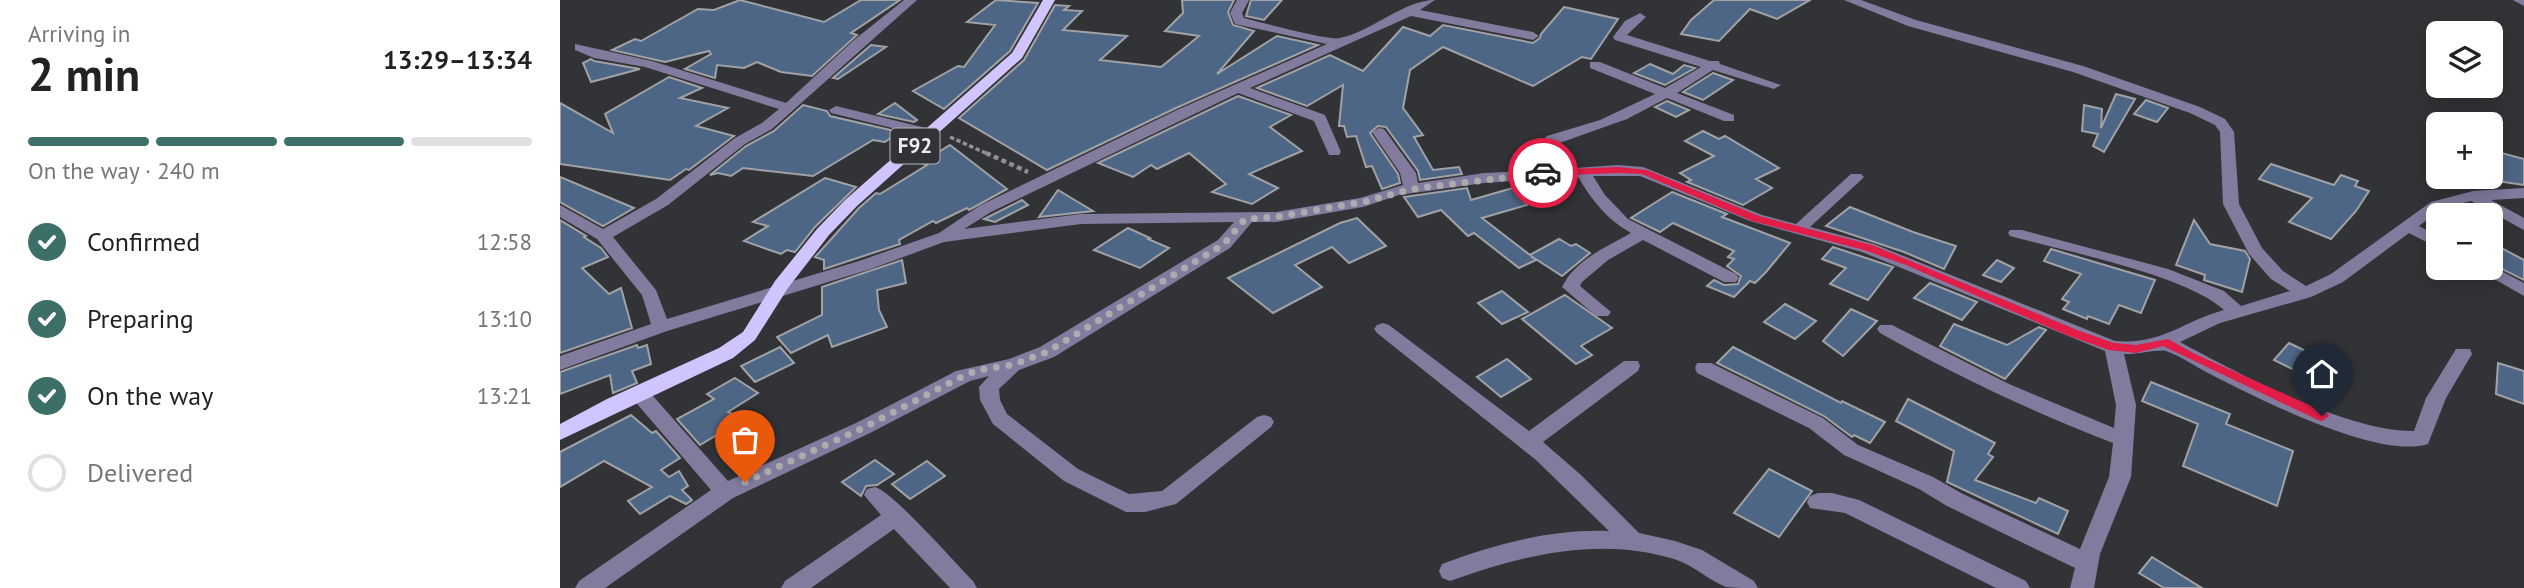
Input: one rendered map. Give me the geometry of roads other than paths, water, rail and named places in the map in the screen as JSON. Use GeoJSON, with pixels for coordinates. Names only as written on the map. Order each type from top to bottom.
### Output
{"type":"FeatureCollection","features":[{"type":"Feature","properties":{"kind":"main road","name":"F92"},"geometry":{"type":"LineString","coordinates":[[560,433],[726,353],[749,336],[800,258],[832,223],[1017,55],[1049,0]]}},
{"type":"Feature","properties":{"kind":"street"},"geometry":{"type":"LineString","coordinates":[[603,236],[662,202],[740,141],[767,126],[839,60],[911,0]]}},
{"type":"Feature","properties":{"kind":"street"},"geometry":{"type":"LineString","coordinates":[[1243,0],[1236,13],[1239,21],[1338,43]]}},
{"type":"Feature","properties":{"kind":"street"},"geometry":{"type":"LineString","coordinates":[[560,363],[661,327],[865,265],[941,237],[985,209],[1237,88],[1410,12],[1429,0]]}},
{"type":"Feature","properties":{"kind":"street"},"geometry":{"type":"LineString","coordinates":[[1850,0],[1952,35],[2078,69],[2194,110],[2220,122],[2227,132],[2231,204],[2255,250],[2277,275],[2305,293]]}},
{"type":"Feature","properties":{"kind":"street"},"geometry":{"type":"LineString","coordinates":[[2519,0],[2524,2]]}},
{"type":"Feature","properties":{"kind":"street"},"geometry":{"type":"LineString","coordinates":[[1410,12],[1533,36]]}},
{"type":"Feature","properties":{"kind":"street"},"geometry":{"type":"LineString","coordinates":[[1640,18],[1629,24],[1619,37],[1714,64],[1774,85]]}},
{"type":"Feature","properties":{"kind":"street"},"geometry":{"type":"LineString","coordinates":[[579,47],[599,55],[647,64],[789,108]]}},
{"type":"Feature","properties":{"kind":"street"},"geometry":{"type":"LineString","coordinates":[[1557,172],[1541,161],[1536,153],[1539,148],[1565,134],[1623,115],[1667,93],[1714,64]]}},
{"type":"Feature","properties":{"kind":"street"},"geometry":{"type":"LineString","coordinates":[[1595,65],[1729,118]]}},
{"type":"Feature","properties":{"kind":"street"},"geometry":{"type":"LineString","coordinates":[[1237,88],[1320,118],[1334,152]]}},
{"type":"Feature","properties":{"kind":"street"},"geometry":{"type":"LineString","coordinates":[[836,110],[931,131]]}},
{"type":"Feature","properties":{"kind":"street"},"geometry":{"type":"LineString","coordinates":[[1379,132],[1408,173],[1412,189]]}},
{"type":"Feature","properties":{"kind":"street"},"geometry":{"type":"LineString","coordinates":[[1582,171],[1599,198],[1616,217],[1730,278]]}},
{"type":"Feature","properties":{"kind":"street"},"geometry":{"type":"LineString","coordinates":[[941,237],[1081,219],[1276,217],[1363,202],[1412,189],[1557,172],[1643,172],[1756,218],[1868,248],[1909,263],[2073,333],[2113,347],[2136,349],[2164,342],[2187,330],[2305,293],[2337,278],[2437,205],[2473,196],[2524,193]]}},
{"type":"Feature","properties":{"kind":"street"},"geometry":{"type":"LineString","coordinates":[[1798,230],[1856,177]]}},
{"type":"Feature","properties":{"kind":"street"},"geometry":{"type":"LineString","coordinates":[[2473,196],[2524,225]]}},
{"type":"Feature","properties":{"kind":"street"},"geometry":{"type":"LineString","coordinates":[[560,210],[603,236],[650,294],[661,327]]}},
{"type":"Feature","properties":{"kind":"street"},"geometry":{"type":"LineString","coordinates":[[587,588],[725,492],[863,428],[963,376],[978,370],[1012,365],[1047,352],[1224,244],[1245,219]]}},
{"type":"Feature","properties":{"kind":"street"},"geometry":{"type":"LineString","coordinates":[[2406,226],[2426,237]]}},
{"type":"Feature","properties":{"kind":"street"},"geometry":{"type":"LineString","coordinates":[[1602,312],[1571,287],[1572,281],[1585,269],[1643,233]]}},
{"type":"Feature","properties":{"kind":"street"},"geometry":{"type":"LineString","coordinates":[[2016,233],[2162,273],[2218,295],[2238,313]]}},
{"type":"Feature","properties":{"kind":"street"},"geometry":{"type":"LineString","coordinates":[[2503,279],[2524,290]]}},
{"type":"Feature","properties":{"kind":"street"},"geometry":{"type":"LineString","coordinates":[[1383,329],[1530,440],[1569,474],[1631,540]]}},
{"type":"Feature","properties":{"kind":"street"},"geometry":{"type":"LineString","coordinates":[[1886,329],[1976,378],[2059,415],[2123,439]]}},
{"type":"Feature","properties":{"kind":"street"},"geometry":{"type":"LineString","coordinates":[[2164,342],[2322,416],[2372,434],[2409,442],[2421,439],[2436,398],[2463,354]]}},
{"type":"Feature","properties":{"kind":"street"},"geometry":{"type":"LineString","coordinates":[[2082,588],[2087,563],[2120,477],[2126,405],[2113,347]]}},
{"type":"Feature","properties":{"kind":"street"},"geometry":{"type":"LineString","coordinates":[[1012,365],[989,387],[990,400],[1000,419],[1071,475],[1126,503],[1145,503],[1168,498],[1265,422]]}},
{"type":"Feature","properties":{"kind":"street"},"geometry":{"type":"LineString","coordinates":[[1530,440],[1631,366]]}},
{"type":"Feature","properties":{"kind":"street"},"geometry":{"type":"LineString","coordinates":[[1704,368],[1816,424],[1851,450],[1926,483],[1955,500],[2087,563]]}},
{"type":"Feature","properties":{"kind":"street"},"geometry":{"type":"LineString","coordinates":[[639,393],[725,492]]}},
{"type":"Feature","properties":{"kind":"street"},"geometry":{"type":"LineString","coordinates":[[875,495],[965,588]]}},
{"type":"Feature","properties":{"kind":"street"},"geometry":{"type":"LineString","coordinates":[[1818,502],[1832,500],[1851,506],[2018,588]]}},
{"type":"Feature","properties":{"kind":"street"},"geometry":{"type":"LineString","coordinates":[[793,588],[896,516]]}},
{"type":"Feature","properties":{"kind":"street"},"geometry":{"type":"LineString","coordinates":[[1450,571],[1498,554],[1550,543],[1591,539],[1631,540],[1677,551],[1746,588]]}}]}
